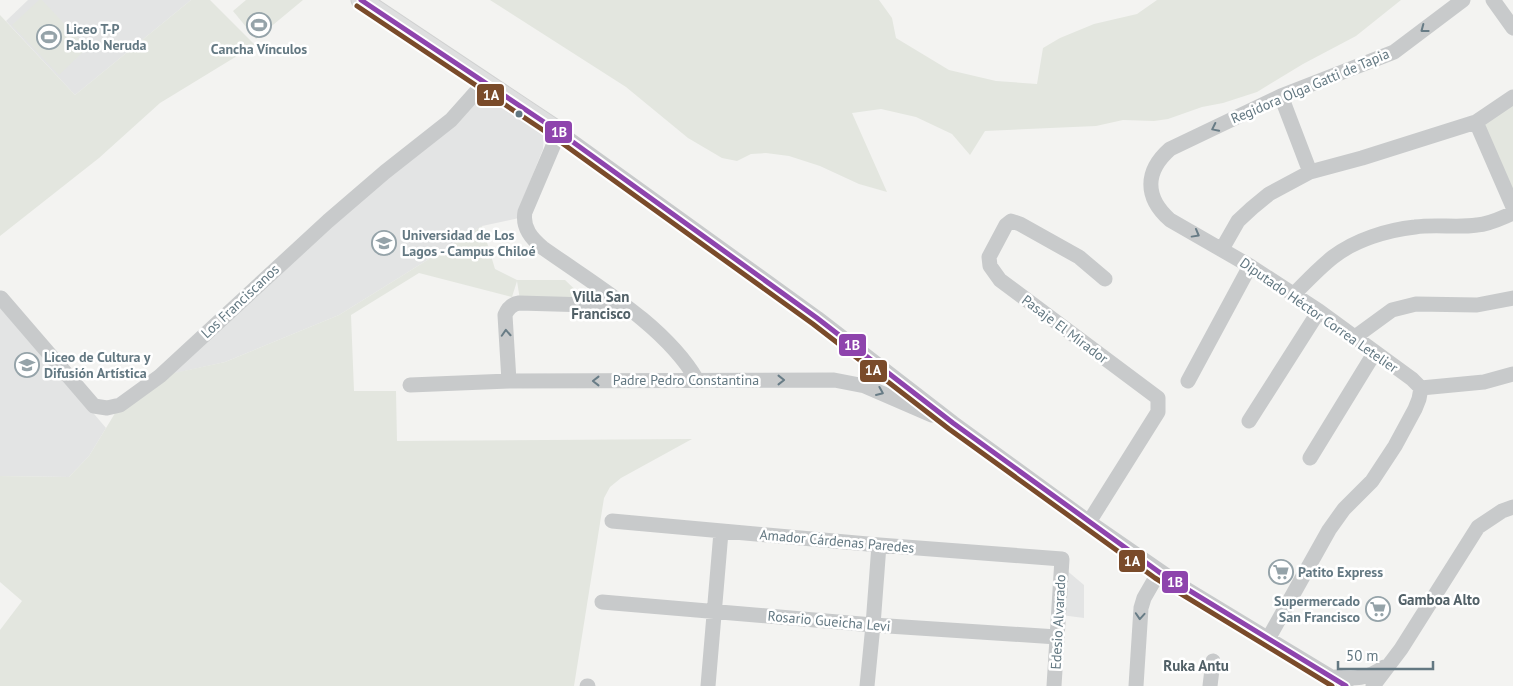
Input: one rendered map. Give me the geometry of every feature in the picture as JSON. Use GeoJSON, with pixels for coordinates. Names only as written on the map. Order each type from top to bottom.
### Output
{"type":"FeatureCollection","features":[{"type":"Feature","properties":{"kind":"main road"},"geometry":{"type":"LineString","coordinates":[[361,0],[559,132]]}},
{"type":"Feature","properties":{"kind":"street","name":"Regidora Olga Gatti de Tapia"},"geometry":{"type":"LineString","coordinates":[[1170,220],[1156,203],[1151,180],[1152,171],[1163,155],[1170,149],[1281,96],[1394,52],[1463,0]]}},
{"type":"Feature","properties":{"kind":"street"},"geometry":{"type":"LineString","coordinates":[[1493,0],[1513,28]]}},
{"type":"Feature","properties":{"kind":"street","name":"Los Franciscanos"},"geometry":{"type":"LineString","coordinates":[[1,298],[94,406],[107,408],[120,405],[160,376],[328,221],[385,172],[451,120],[484,83]]}},
{"type":"Feature","properties":{"kind":"street"},"geometry":{"type":"LineString","coordinates":[[1281,96],[1310,172]]}},
{"type":"Feature","properties":{"kind":"street"},"geometry":{"type":"LineString","coordinates":[[1222,249],[1238,221],[1252,208],[1269,194],[1310,172],[1362,158],[1476,122],[1513,97]]}},
{"type":"Feature","properties":{"kind":"street"},"geometry":{"type":"LineString","coordinates":[[1476,122],[1513,207]]}},
{"type":"Feature","properties":{"kind":"street"},"geometry":{"type":"LineString","coordinates":[[697,380],[674,347],[644,320],[533,240],[524,218],[525,212],[559,132],[817,318],[953,423],[1159,572],[1268,639],[1331,681],[1346,686]]}},
{"type":"Feature","properties":{"kind":"street"},"geometry":{"type":"LineString","coordinates":[[1294,294],[1322,266],[1335,256],[1390,231],[1416,227],[1476,226],[1495,221],[1513,213]]}},
{"type":"Feature","properties":{"kind":"street","name":"Diputado Héctor Correa Letelier"},"geometry":{"type":"LineString","coordinates":[[1170,220],[1222,249],[1294,294],[1355,336],[1421,388]]}},
{"type":"Feature","properties":{"kind":"street","name":"Pasaje El Mirador"},"geometry":{"type":"LineString","coordinates":[[1089,522],[1158,412],[1158,398],[1000,280],[990,266],[989,257],[1006,225],[1011,221],[1020,224],[1080,257],[1105,279]]}},
{"type":"Feature","properties":{"kind":"street"},"geometry":{"type":"LineString","coordinates":[[1188,381],[1250,266]]}},
{"type":"Feature","properties":{"kind":"street"},"geometry":{"type":"LineString","coordinates":[[1355,336],[1392,310],[1416,304],[1477,305],[1513,298]]}},
{"type":"Feature","properties":{"kind":"street"},"geometry":{"type":"LineString","coordinates":[[509,381],[505,315],[511,306],[519,303],[625,306]]}},
{"type":"Feature","properties":{"kind":"street"},"geometry":{"type":"LineString","coordinates":[[1250,422],[1319,311]]}},
{"type":"Feature","properties":{"kind":"street"},"geometry":{"type":"LineString","coordinates":[[1310,458],[1375,352]]}},
{"type":"Feature","properties":{"kind":"street"},"geometry":{"type":"LineString","coordinates":[[1268,639],[1329,530],[1344,509],[1372,481],[1395,446],[1420,399],[1421,388],[1484,382],[1513,374]]}},
{"type":"Feature","properties":{"kind":"street","name":"Padre Pedro Constantina"},"geometry":{"type":"LineString","coordinates":[[410,385],[509,381],[834,380],[876,390],[953,423]]}},
{"type":"Feature","properties":{"kind":"street"},"geometry":{"type":"LineString","coordinates":[[1373,686],[1478,527],[1502,511],[1513,507]]}},
{"type":"Feature","properties":{"kind":"street","name":"Amador Cárdenas Paredes"},"geometry":{"type":"LineString","coordinates":[[612,521],[721,532],[1062,559]]}},
{"type":"Feature","properties":{"kind":"street"},"geometry":{"type":"LineString","coordinates":[[708,686],[721,532]]}},
{"type":"Feature","properties":{"kind":"street"},"geometry":{"type":"LineString","coordinates":[[866,686],[879,545]]}},
{"type":"Feature","properties":{"kind":"street","name":"Edesio Alvarado"},"geometry":{"type":"LineString","coordinates":[[1054,686],[1062,559]]}},
{"type":"Feature","properties":{"kind":"street"},"geometry":{"type":"LineString","coordinates":[[1136,686],[1141,608],[1144,598],[1159,572]]}},
{"type":"Feature","properties":{"kind":"street","name":"Rosario Gueicha Levi"},"geometry":{"type":"LineString","coordinates":[[602,602],[873,625],[1057,637]]}},
{"type":"Feature","properties":{"kind":"street"},"geometry":{"type":"LineString","coordinates":[[1210,686],[1213,660]]}},
{"type":"Feature","properties":{"kind":"street"},"geometry":{"type":"LineString","coordinates":[[1331,681],[1366,677],[1389,664]]}},
{"type":"Feature","properties":{"kind":"shaded area"},"geometry":{"type":"Polygon","coordinates":[[[28,0],[191,0],[75,95],[6,21],[28,0]]]}},
{"type":"Feature","properties":{"kind":"shaded area","name":"Liceo T-P Pablo Neruda"},"geometry":{"type":"Polygon","coordinates":[[[39,0],[42,0],[87,48],[59,75],[12,25],[39,0]]]}},
{"type":"Feature","properties":{"kind":"shaded area"},"geometry":{"type":"Polygon","coordinates":[[[191,0],[210,0],[255,45],[160,103],[99,158],[0,236],[0,15],[75,95],[191,0]]]}},
{"type":"Feature","properties":{"kind":"shaded area","name":"Cancha Vínculos"},"geometry":{"type":"Polygon","coordinates":[[[246,0],[303,0],[256,39],[233,11],[246,0]]]}},
{"type":"Feature","properties":{"kind":"shaded area"},"geometry":{"type":"Polygon","coordinates":[[[490,0],[879,0],[892,18],[896,38],[949,70],[996,81],[1037,84],[1043,48],[1060,38],[1094,24],[1137,14],[1157,0],[1401,0],[1356,36],[1303,64],[1257,92],[1223,103],[1202,107],[1168,119],[1154,121],[1123,120],[1096,126],[985,131],[970,155],[952,134],[916,117],[881,109],[852,113],[887,192],[859,184],[820,166],[789,156],[766,153],[751,154],[737,161],[722,158],[688,138],[626,87],[490,0]]]}},
{"type":"Feature","properties":{"kind":"shaded area","name":"Universidad de Los Lagos - Campus Chiloé"},"geometry":{"type":"Polygon","coordinates":[[[486,92],[544,133],[543,149],[523,199],[519,218],[482,226],[339,315],[225,362],[167,375],[334,223],[486,92]]]}},
{"type":"Feature","properties":{"kind":"shaded area"},"geometry":{"type":"Polygon","coordinates":[[[1513,105],[1513,197],[1483,125],[1513,105]]]}},
{"type":"Feature","properties":{"kind":"shaded area"},"geometry":{"type":"Polygon","coordinates":[[[482,226],[495,269],[517,280],[565,280],[587,301],[520,300],[517,281],[512,297],[419,273],[351,315],[354,391],[396,391],[397,441],[692,439],[621,478],[610,487],[604,498],[574,686],[0,686],[0,630],[22,601],[0,582],[0,476],[69,477],[89,456],[120,405],[160,376],[225,362],[339,315],[482,226]]]}},
{"type":"Feature","properties":{"kind":"shaded area","name":"Liceo de Cultura y Difusión Artística"},"geometry":{"type":"Polygon","coordinates":[[[0,303],[106,428],[89,456],[69,477],[0,476],[0,303]]]}},
{"type":"Feature","properties":{"kind":"shaded area"},"geometry":{"type":"Polygon","coordinates":[[[1065,569],[1084,585],[1084,618],[1061,615],[1065,569]]]}},
{"type":"Feature","properties":{"kind":"transit line","name":"1B"},"geometry":{"type":"LineString","coordinates":[[361,0],[559,132],[817,318],[953,423],[1159,572],[1346,686]]}},
{"type":"Feature","properties":{"kind":"transit line","name":"1A"},"geometry":{"type":"LineString","coordinates":[[357,6],[555,138],[813,324],[949,429],[1155,578],[1332,686]]}},
{"type":"Feature","properties":{"kind":"place","name":"Cancha Vínculos"},"geometry":{"type":"Point","coordinates":[259,25]}},
{"type":"Feature","properties":{"kind":"place","name":"Liceo T-P Pablo Neruda"},"geometry":{"type":"Point","coordinates":[49,37]}},
{"type":"Feature","properties":{"kind":"place","name":"Universidad de Los Lagos - Campus Chiloé"},"geometry":{"type":"Point","coordinates":[384,243]}},
{"type":"Feature","properties":{"kind":"place","name":"Liceo de Cultura y Difusión Artística"},"geometry":{"type":"Point","coordinates":[27,365]}},
{"type":"Feature","properties":{"kind":"place","name":"Patito Express"},"geometry":{"type":"Point","coordinates":[1281,572]}},
{"type":"Feature","properties":{"kind":"place","name":"Supermercado San Francisco"},"geometry":{"type":"Point","coordinates":[1378,609]}},
{"type":"Feature","properties":{"kind":"district","name":"Villa San Francisco"},"geometry":{"type":"Point","coordinates":[601,306]}},
{"type":"Feature","properties":{"kind":"district","name":"Gamboa Alto"},"geometry":{"type":"Point","coordinates":[1439,600]}},
{"type":"Feature","properties":{"kind":"district","name":"Ruka Antu"},"geometry":{"type":"Point","coordinates":[1196,666]}}]}
